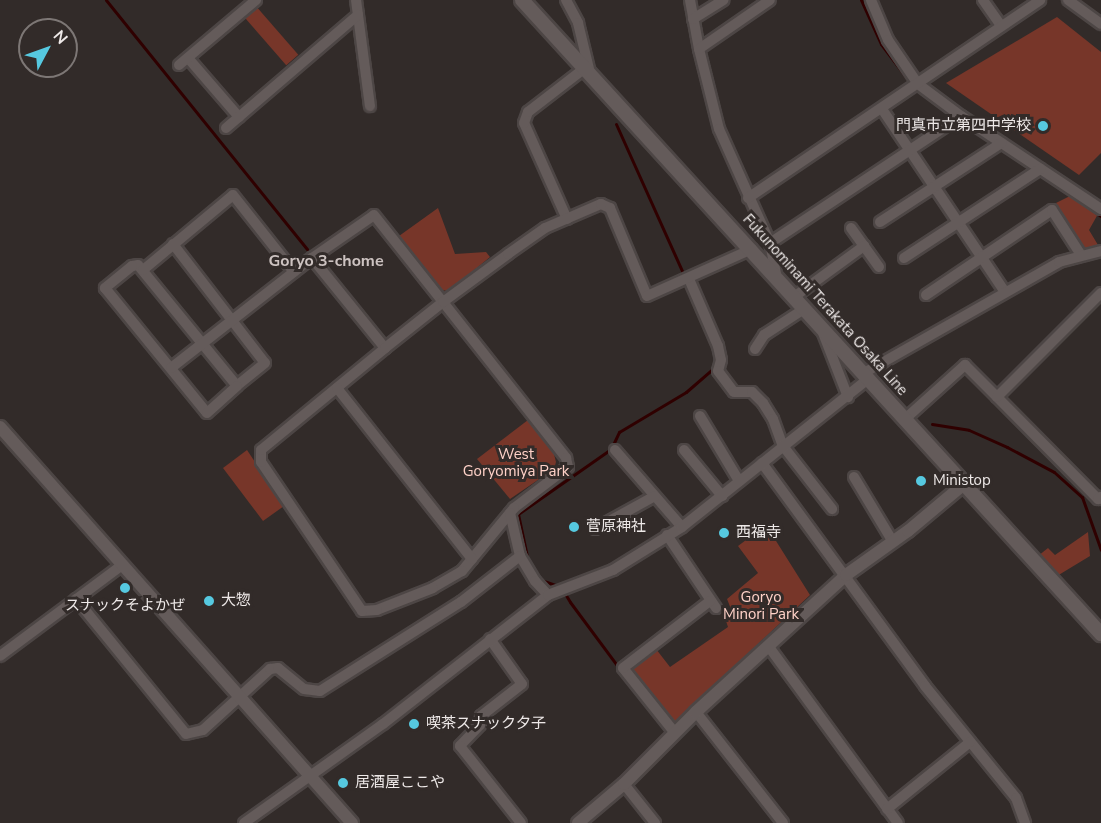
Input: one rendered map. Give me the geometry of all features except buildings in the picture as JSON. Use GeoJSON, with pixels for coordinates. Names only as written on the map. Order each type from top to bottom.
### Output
{"type":"FeatureCollection","features":[{"type":"Feature","properties":{"kind":"main road","name":"Fukunominami Terakata Osaka Line"},"geometry":{"type":"LineString","coordinates":[[522,0],[752,249],[1101,634]]}},
{"type":"Feature","properties":{"kind":"street"},"geometry":{"type":"LineString","coordinates":[[239,117],[184,62],[255,0]]}},
{"type":"Feature","properties":{"kind":"street"},"geometry":{"type":"LineString","coordinates":[[356,0],[370,106]]}},
{"type":"Feature","properties":{"kind":"street"},"geometry":{"type":"LineString","coordinates":[[566,0],[578,23],[587,71],[528,112],[524,123],[567,219]]}},
{"type":"Feature","properties":{"kind":"street"},"geometry":{"type":"LineString","coordinates":[[690,0],[699,50],[719,129],[770,243],[777,279]]}},
{"type":"Feature","properties":{"kind":"street"},"geometry":{"type":"LineString","coordinates":[[693,19],[723,0]]}},
{"type":"Feature","properties":{"kind":"street"},"geometry":{"type":"LineString","coordinates":[[699,50],[770,0]]}},
{"type":"Feature","properties":{"kind":"street"},"geometry":{"type":"LineString","coordinates":[[871,0],[888,40],[918,84],[961,116],[1101,209]]}},
{"type":"Feature","properties":{"kind":"street"},"geometry":{"type":"LineString","coordinates":[[983,0],[1001,26]]}},
{"type":"Feature","properties":{"kind":"street"},"geometry":{"type":"LineString","coordinates":[[748,198],[1040,0]]}},
{"type":"Feature","properties":{"kind":"street"},"geometry":{"type":"LineString","coordinates":[[1068,0],[1101,24]]}},
{"type":"Feature","properties":{"kind":"street"},"geometry":{"type":"LineString","coordinates":[[226,128],[358,15]]}},
{"type":"Feature","properties":{"kind":"street"},"geometry":{"type":"LineString","coordinates":[[882,109],[1005,292]]}},
{"type":"Feature","properties":{"kind":"street"},"geometry":{"type":"LineString","coordinates":[[770,243],[961,116]]}},
{"type":"Feature","properties":{"kind":"street"},"geometry":{"type":"LineString","coordinates":[[880,222],[1001,142]]}},
{"type":"Feature","properties":{"kind":"street"},"geometry":{"type":"LineString","coordinates":[[904,258],[1040,169]]}},
{"type":"Feature","properties":{"kind":"street"},"geometry":{"type":"LineString","coordinates":[[143,270],[233,195],[294,272]]}},
{"type":"Feature","properties":{"kind":"street"},"geometry":{"type":"LineString","coordinates":[[171,368],[312,258],[374,215],[443,302],[566,458],[568,467],[510,513],[462,571],[433,588],[377,610],[362,611],[261,462],[261,450],[443,302],[545,228],[601,204],[610,208],[646,296],[689,279],[752,249]]}},
{"type":"Feature","properties":{"kind":"street"},"geometry":{"type":"LineString","coordinates":[[926,295],[1052,210],[1081,255]]}},
{"type":"Feature","properties":{"kind":"street"},"geometry":{"type":"LineString","coordinates":[[851,228],[879,267]]}},
{"type":"Feature","properties":{"kind":"street"},"geometry":{"type":"LineString","coordinates":[[173,244],[265,363],[207,413],[105,288],[132,266],[138,265],[237,386]]}},
{"type":"Feature","properties":{"kind":"street"},"geometry":{"type":"LineString","coordinates":[[794,297],[864,246]]}},
{"type":"Feature","properties":{"kind":"street"},"geometry":{"type":"LineString","coordinates":[[244,823],[383,724],[548,595],[613,570],[667,534],[682,527],[848,397],[867,375],[1059,262],[1101,251]]}},
{"type":"Feature","properties":{"kind":"street"},"geometry":{"type":"LineString","coordinates":[[312,258],[385,348]]}},
{"type":"Feature","properties":{"kind":"street"},"geometry":{"type":"LineString","coordinates":[[689,279],[718,346],[721,360],[718,371],[734,392],[752,392],[763,404],[773,419],[783,446],[832,509]]}},
{"type":"Feature","properties":{"kind":"street"},"geometry":{"type":"LineString","coordinates":[[997,396],[1101,293]]}},
{"type":"Feature","properties":{"kind":"street"},"geometry":{"type":"LineString","coordinates":[[755,349],[764,335],[804,309]]}},
{"type":"Feature","properties":{"kind":"street"},"geometry":{"type":"LineString","coordinates":[[821,327],[848,397]]}},
{"type":"Feature","properties":{"kind":"street"},"geometry":{"type":"LineString","coordinates":[[905,418],[965,365],[1098,499],[1101,497]]}},
{"type":"Feature","properties":{"kind":"street"},"geometry":{"type":"LineString","coordinates":[[337,388],[472,559]]}},
{"type":"Feature","properties":{"kind":"street"},"geometry":{"type":"LineString","coordinates":[[700,416],[739,482]]}},
{"type":"Feature","properties":{"kind":"street"},"geometry":{"type":"LineString","coordinates":[[0,427],[352,823]]}},
{"type":"Feature","properties":{"kind":"street"},"geometry":{"type":"LineString","coordinates":[[615,450],[682,527]]}},
{"type":"Feature","properties":{"kind":"street"},"geometry":{"type":"LineString","coordinates":[[684,450],[722,496]]}},
{"type":"Feature","properties":{"kind":"street"},"geometry":{"type":"LineString","coordinates":[[762,463],[846,574],[925,686],[1016,798],[1025,823]]}},
{"type":"Feature","properties":{"kind":"street"},"geometry":{"type":"LineString","coordinates":[[854,477],[893,542]]}},
{"type":"Feature","properties":{"kind":"street"},"geometry":{"type":"LineString","coordinates":[[578,823],[624,783],[696,712],[846,574],[893,542],[964,484]]}},
{"type":"Feature","properties":{"kind":"street"},"geometry":{"type":"LineString","coordinates":[[596,529],[655,496]]}},
{"type":"Feature","properties":{"kind":"street"},"geometry":{"type":"LineString","coordinates":[[510,513],[520,556],[535,581],[548,595]]}},
{"type":"Feature","properties":{"kind":"street"},"geometry":{"type":"LineString","coordinates":[[667,534],[713,604],[623,668],[675,734]]}},
{"type":"Feature","properties":{"kind":"street"},"geometry":{"type":"LineString","coordinates":[[76,599],[186,734],[203,730],[263,674],[278,668],[304,689],[320,692],[461,602],[520,556]]}},
{"type":"Feature","properties":{"kind":"street"},"geometry":{"type":"LineString","coordinates":[[0,656],[122,565]]}},
{"type":"Feature","properties":{"kind":"street"},"geometry":{"type":"LineString","coordinates":[[490,639],[522,684],[481,716],[480,725],[460,746],[521,823]]}},
{"type":"Feature","properties":{"kind":"street"},"geometry":{"type":"LineString","coordinates":[[768,646],[898,823]]}},
{"type":"Feature","properties":{"kind":"street"},"geometry":{"type":"LineString","coordinates":[[696,712],[783,823]]}},
{"type":"Feature","properties":{"kind":"street"},"geometry":{"type":"LineString","coordinates":[[887,809],[970,742]]}},
{"type":"Feature","properties":{"kind":"street"},"geometry":{"type":"LineString","coordinates":[[624,783],[655,823]]}},
{"type":"Feature","properties":{"kind":"green space"},"geometry":{"type":"Polygon","coordinates":[[[255,5],[298,55],[286,65],[243,15],[255,5]]]}},
{"type":"Feature","properties":{"kind":"green space","name":"門真市立第四中学校"},"geometry":{"type":"Polygon","coordinates":[[[1057,17],[1101,52],[1101,153],[1079,175],[946,83],[1057,17]]]}},
{"type":"Feature","properties":{"kind":"green space"},"geometry":{"type":"Polygon","coordinates":[[[1072,195],[1098,214],[1089,230],[1098,245],[1086,250],[1056,203],[1072,195]]]}},
{"type":"Feature","properties":{"kind":"green space"},"geometry":{"type":"Polygon","coordinates":[[[438,208],[455,254],[486,252],[490,257],[449,291],[441,290],[399,236],[438,208]]]}},
{"type":"Feature","properties":{"kind":"green space","name":"West Goryomiya Park"},"geometry":{"type":"Polygon","coordinates":[[[528,420],[554,454],[556,462],[554,469],[510,499],[477,459],[528,420]]]}},
{"type":"Feature","properties":{"kind":"green space"},"geometry":{"type":"Polygon","coordinates":[[[247,450],[284,506],[263,521],[223,468],[247,450]]]}},
{"type":"Feature","properties":{"kind":"green space","name":"Goryo Minori Park"},"geometry":{"type":"Polygon","coordinates":[[[766,525],[810,595],[672,725],[629,668],[656,649],[670,667],[728,627],[726,621],[733,614],[727,599],[758,573],[738,546],[766,525]]]}},
{"type":"Feature","properties":{"kind":"green space"},"geometry":{"type":"Polygon","coordinates":[[[1088,532],[1090,556],[1057,576],[1038,556],[1048,548],[1055,555],[1088,532]]]}},
{"type":"Feature","properties":{"kind":"waterway"},"geometry":{"type":"LineString","coordinates":[[106,0],[307,249]]}},
{"type":"Feature","properties":{"kind":"waterway"},"geometry":{"type":"LineString","coordinates":[[861,0],[881,44],[912,85]]}},
{"type":"Feature","properties":{"kind":"waterway"},"geometry":{"type":"LineString","coordinates":[[917,89],[928,98]]}},
{"type":"Feature","properties":{"kind":"waterway"},"geometry":{"type":"LineString","coordinates":[[616,124],[684,275]]}},
{"type":"Feature","properties":{"kind":"waterway"},"geometry":{"type":"LineString","coordinates":[[1080,201],[1101,216]]}},
{"type":"Feature","properties":{"kind":"waterway"},"geometry":{"type":"LineString","coordinates":[[528,561],[518,514],[611,449],[619,432],[686,392],[715,367]]}},
{"type":"Feature","properties":{"kind":"waterway"},"geometry":{"type":"LineString","coordinates":[[932,424],[969,430],[1054,472],[1082,497],[1101,550]]}},
{"type":"Feature","properties":{"kind":"waterway"},"geometry":{"type":"LineString","coordinates":[[532,566],[541,580],[561,587],[619,668]]}},
{"type":"Feature","properties":{"kind":"place","name":"門真市立第四中学校"},"geometry":{"type":"Point","coordinates":[1043,126]}},
{"type":"Feature","properties":{"kind":"place","name":"Ministop"},"geometry":{"type":"Point","coordinates":[921,481]}},
{"type":"Feature","properties":{"kind":"place","name":"菅原神社"},"geometry":{"type":"Point","coordinates":[574,527]}},
{"type":"Feature","properties":{"kind":"place","name":"西福寺"},"geometry":{"type":"Point","coordinates":[724,533]}},
{"type":"Feature","properties":{"kind":"place","name":"スナックそよかぜ"},"geometry":{"type":"Point","coordinates":[125,588]}},
{"type":"Feature","properties":{"kind":"place","name":"大惣"},"geometry":{"type":"Point","coordinates":[209,601]}},
{"type":"Feature","properties":{"kind":"place","name":"喫茶スナック夕子"},"geometry":{"type":"Point","coordinates":[414,724]}},
{"type":"Feature","properties":{"kind":"place","name":"居酒屋ここや"},"geometry":{"type":"Point","coordinates":[343,783]}},
{"type":"Feature","properties":{"kind":"district","name":"Goryo 3-chome"},"geometry":{"type":"Point","coordinates":[326,261]}}]}
